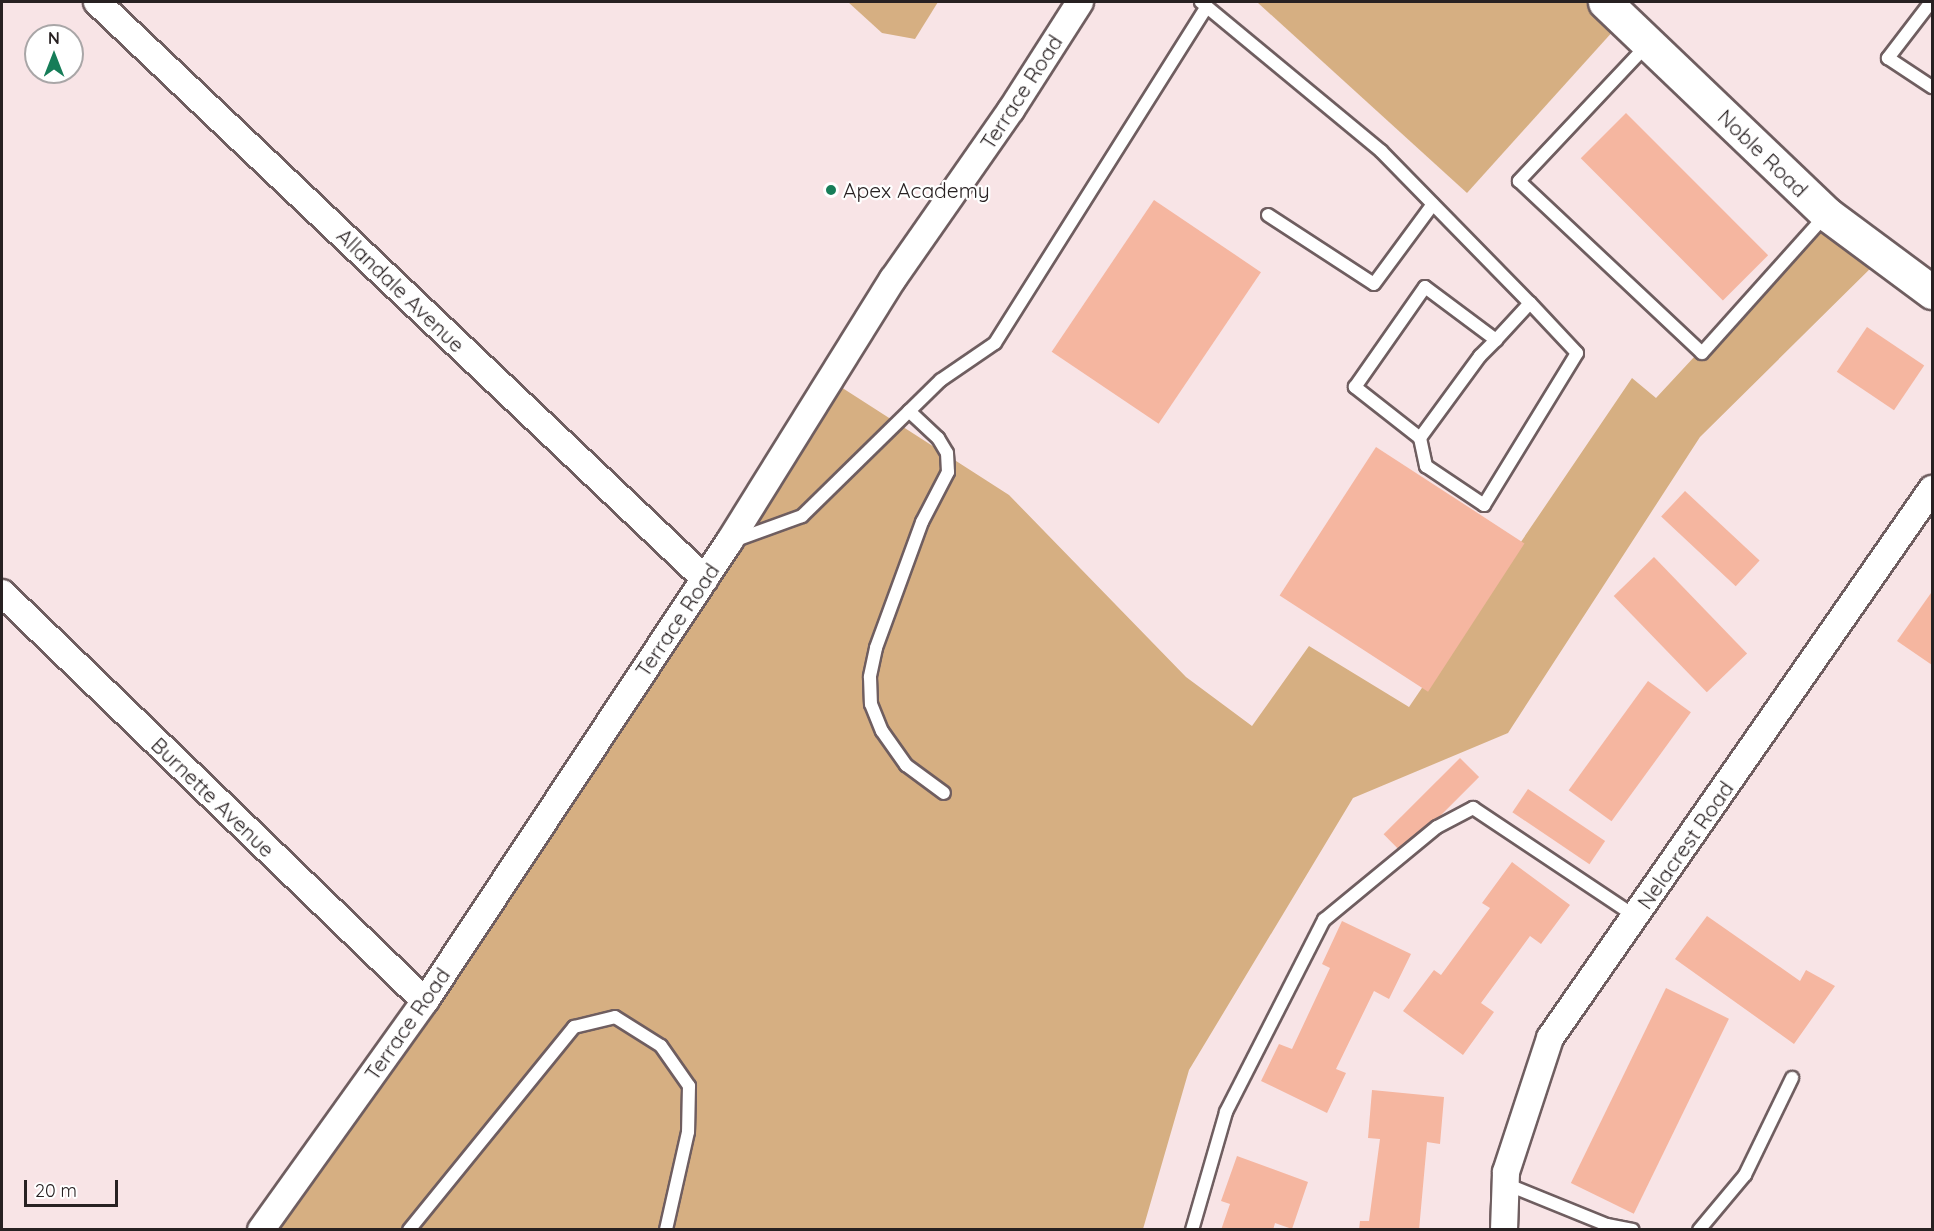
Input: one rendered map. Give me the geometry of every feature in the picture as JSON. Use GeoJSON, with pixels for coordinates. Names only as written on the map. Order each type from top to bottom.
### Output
{"type":"FeatureCollection","features":[{"type":"Feature","properties":{"kind":"main road","name":"Noble Road"},"geometry":{"type":"LineString","coordinates":[[1605,2],[1827,214],[1932,292]]}},
{"type":"Feature","properties":{"kind":"street","name":"Allandale Avenue"},"geometry":{"type":"LineString","coordinates":[[97,2],[705,579]]}},
{"type":"Feature","properties":{"kind":"street","name":"Terrace Road"},"geometry":{"type":"LineString","coordinates":[[261,1230],[425,1001],[729,542],[893,279],[1011,110],[1080,2]]}},
{"type":"Feature","properties":{"kind":"street","name":"Nelacrest Road"},"geometry":{"type":"LineString","coordinates":[[1504,1230],[1506,1184],[1528,1099],[1550,1038],[1932,489]]}},
{"type":"Feature","properties":{"kind":"street","name":"Burnette Avenue"},"geometry":{"type":"LineString","coordinates":[[2,593],[425,1001]]}},
{"type":"Feature","properties":{"kind":"lane"},"geometry":{"type":"LineString","coordinates":[[1931,2],[1888,58],[1932,87]]}},
{"type":"Feature","properties":{"kind":"lane"},"geometry":{"type":"LineString","coordinates":[[729,542],[801,516],[941,380],[995,343],[1204,4],[1381,151],[1577,353],[1484,505],[1426,466],[1420,438],[1355,387],[1425,287],[1496,340]]}},
{"type":"Feature","properties":{"kind":"lane"},"geometry":{"type":"LineString","coordinates":[[1648,43],[1519,181],[1702,353],[1827,214]]}},
{"type":"Feature","properties":{"kind":"lane"},"geometry":{"type":"LineString","coordinates":[[1268,215],[1374,284],[1432,204]]}},
{"type":"Feature","properties":{"kind":"lane"},"geometry":{"type":"LineString","coordinates":[[1420,438],[1496,340],[1530,303]]}},
{"type":"Feature","properties":{"kind":"lane"},"geometry":{"type":"LineString","coordinates":[[909,411],[943,445],[948,472],[922,522],[876,648],[870,677],[871,704],[882,731],[906,765],[944,793]]}},
{"type":"Feature","properties":{"kind":"lane"},"geometry":{"type":"LineString","coordinates":[[1192,1230],[1226,1112],[1324,920],[1437,827],[1473,808],[1635,916]]}},
{"type":"Feature","properties":{"kind":"lane"},"geometry":{"type":"LineString","coordinates":[[409,1230],[574,1027],[615,1017],[661,1046],[689,1086],[688,1132],[666,1230]]}},
{"type":"Feature","properties":{"kind":"lane"},"geometry":{"type":"LineString","coordinates":[[1699,1230],[1745,1175],[1792,1078]]}},
{"type":"Feature","properties":{"kind":"lane"},"geometry":{"type":"LineString","coordinates":[[1506,1184],[1606,1225],[1633,1230]]}},
{"type":"Feature","properties":{"kind":"shaded area"},"geometry":{"type":"Polygon","coordinates":[[[848,2],[938,2],[915,39],[882,33],[848,2]]]}},
{"type":"Feature","properties":{"kind":"shaded area"},"geometry":{"type":"Polygon","coordinates":[[[1257,2],[1605,2],[1624,19],[1467,193],[1257,2]]]}},
{"type":"Feature","properties":{"kind":"shaded area"},"geometry":{"type":"Polygon","coordinates":[[[1827,214],[1882,257],[1700,437],[1508,733],[1353,798],[1189,1070],[1143,1229],[261,1230],[830,380],[1009,495],[1186,677],[1252,726],[1309,646],[1409,707],[1632,378],[1656,398],[1827,214]]]}},
{"type":"Feature","properties":{"kind":"building"},"geometry":{"type":"Polygon","coordinates":[[[1626,113],[1768,255],[1723,300],[1581,158],[1626,113]]]}},
{"type":"Feature","properties":{"kind":"building"},"geometry":{"type":"Polygon","coordinates":[[[1154,200],[1261,272],[1159,424],[1052,352],[1154,200]]]}},
{"type":"Feature","properties":{"kind":"building"},"geometry":{"type":"Polygon","coordinates":[[[1867,327],[1924,366],[1894,410],[1837,372],[1867,327]]]}},
{"type":"Feature","properties":{"kind":"building"},"geometry":{"type":"Polygon","coordinates":[[[1376,447],[1524,543],[1428,692],[1280,595],[1376,447]]]}},
{"type":"Feature","properties":{"kind":"building"},"geometry":{"type":"Polygon","coordinates":[[[1685,491],[1760,561],[1736,586],[1661,517],[1685,491]]]}},
{"type":"Feature","properties":{"kind":"building"},"geometry":{"type":"Polygon","coordinates":[[[1654,557],[1747,653],[1707,692],[1614,596],[1654,557]]]}},
{"type":"Feature","properties":{"kind":"building"},"geometry":{"type":"Polygon","coordinates":[[[1932,594],[1932,665],[1897,641],[1932,594]]]}},
{"type":"Feature","properties":{"kind":"building"},"geometry":{"type":"Polygon","coordinates":[[[1648,681],[1691,712],[1612,821],[1569,790],[1648,681]]]}},
{"type":"Feature","properties":{"kind":"building"},"geometry":{"type":"Polygon","coordinates":[[[1460,758],[1479,777],[1403,853],[1384,834],[1460,758]]]}},
{"type":"Feature","properties":{"kind":"building"},"geometry":{"type":"Polygon","coordinates":[[[1528,789],[1605,841],[1589,864],[1512,812],[1528,789]]]}},
{"type":"Feature","properties":{"kind":"building"},"geometry":{"type":"Polygon","coordinates":[[[1512,862],[1570,905],[1541,944],[1530,936],[1481,1003],[1494,1012],[1463,1055],[1403,1011],[1434,970],[1441,975],[1490,908],[1482,903],[1512,862]]]}},
{"type":"Feature","properties":{"kind":"building"},"geometry":{"type":"Polygon","coordinates":[[[1707,916],[1800,981],[1806,970],[1835,986],[1794,1044],[1675,959],[1707,916]]]}},
{"type":"Feature","properties":{"kind":"building"},"geometry":{"type":"Polygon","coordinates":[[[1342,921],[1411,954],[1389,999],[1374,991],[1336,1069],[1346,1073],[1327,1113],[1261,1081],[1279,1044],[1292,1049],[1330,968],[1322,964],[1342,921]]]}},
{"type":"Feature","properties":{"kind":"building"},"geometry":{"type":"Polygon","coordinates":[[[1666,988],[1729,1019],[1634,1214],[1571,1183],[1666,988]]]}},
{"type":"Feature","properties":{"kind":"building"},"geometry":{"type":"Polygon","coordinates":[[[1372,1090],[1444,1097],[1440,1144],[1427,1142],[1419,1230],[1359,1230],[1360,1221],[1369,1221],[1380,1139],[1368,1138],[1372,1090]]]}},
{"type":"Feature","properties":{"kind":"building"},"geometry":{"type":"Polygon","coordinates":[[[1237,1156],[1308,1182],[1292,1229],[1275,1223],[1273,1230],[1221,1230],[1230,1204],[1221,1201],[1237,1156]]]}},
{"type":"Feature","properties":{"kind":"place","name":"Apex Academy"},"geometry":{"type":"Point","coordinates":[831,190]}}]}
